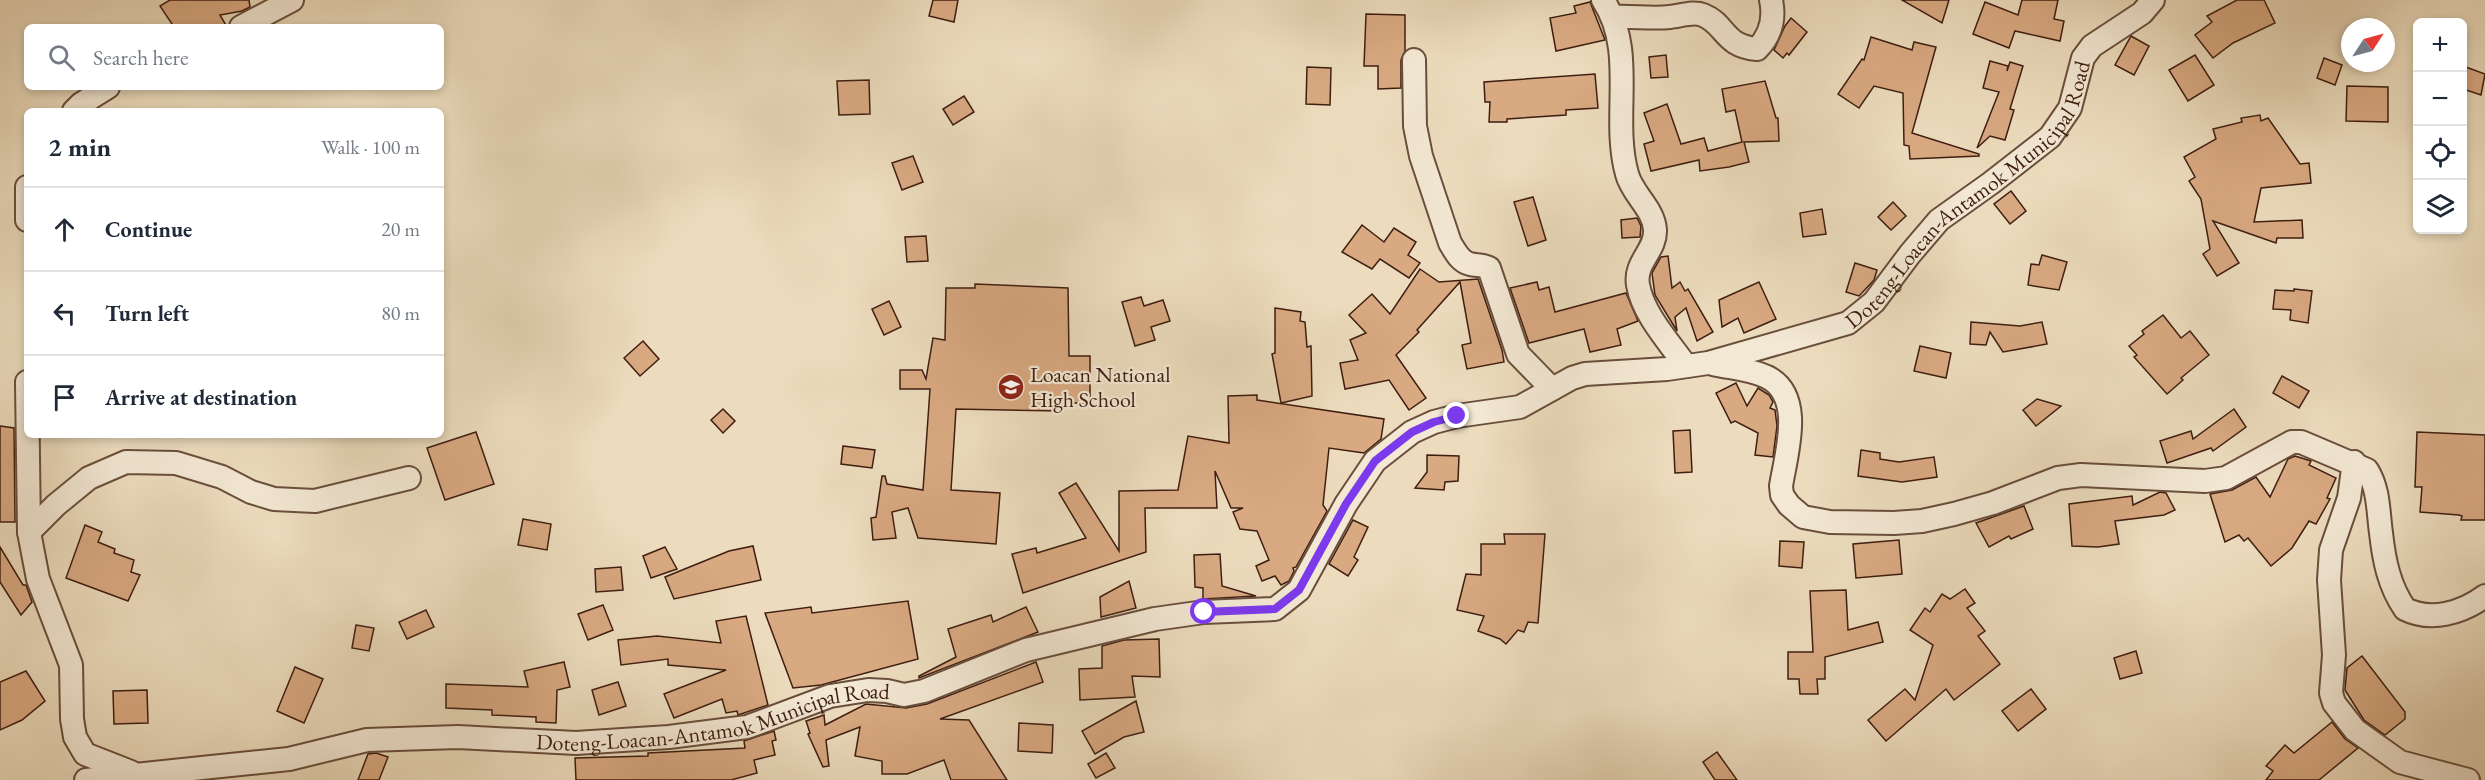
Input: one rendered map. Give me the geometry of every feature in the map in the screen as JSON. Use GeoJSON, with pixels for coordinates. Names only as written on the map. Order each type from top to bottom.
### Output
{"type":"FeatureCollection","features":[{"type":"Feature","properties":{"kind":"street"},"geometry":{"type":"LineString","coordinates":[[247,24],[292,0]]}},
{"type":"Feature","properties":{"kind":"street"},"geometry":{"type":"LineString","coordinates":[[1771,0],[1774,19],[1757,49],[1745,48],[1737,44],[1725,36],[1712,19],[1700,14],[1670,17],[1608,8],[1619,36],[1621,125],[1627,174],[1648,209],[1655,227],[1653,247],[1642,259],[1637,282],[1641,296],[1653,318],[1697,365],[1761,375],[1770,379],[1784,393],[1790,414],[1781,486],[1782,495],[1789,505],[1803,517],[1830,522],[1922,521],[1993,503],[2058,478],[2081,475],[2205,482],[2226,478],[2292,442],[2301,442],[2354,462],[2367,470],[2377,492],[2384,558],[2390,578],[2405,609],[2420,615],[2445,614],[2460,611],[2485,596]]}},
{"type":"Feature","properties":{"kind":"street","name":"Doteng-Loacan-Antamok Municipal Road"},"geometry":{"type":"LineString","coordinates":[[86,780],[288,759],[367,740],[458,737],[576,743],[669,737],[747,727],[830,696],[868,690],[904,695],[924,690],[1026,650],[1155,619],[1204,612],[1275,609],[1299,590],[1346,504],[1375,461],[1386,450],[1412,432],[1434,422],[1520,407],[1572,378],[1585,374],[1697,365],[1848,323],[1874,302],[1939,220],[2050,137],[2070,108],[2083,58],[2092,46],[2142,13],[2153,0]]}},
{"type":"Feature","properties":{"kind":"street"},"geometry":{"type":"LineString","coordinates":[[1414,60],[1415,126],[1421,156],[1450,243],[1467,264],[1483,265],[1489,268],[1518,354],[1552,389]]}},
{"type":"Feature","properties":{"kind":"street"},"geometry":{"type":"LineString","coordinates":[[77,108],[103,90]]}},
{"type":"Feature","properties":{"kind":"street"},"geometry":{"type":"LineString","coordinates":[[28,438],[29,532],[38,579],[71,665],[72,719],[75,736],[85,754],[135,775]]}},
{"type":"Feature","properties":{"kind":"street"},"geometry":{"type":"LineString","coordinates":[[29,532],[56,505],[89,478],[126,462],[176,463],[222,477],[250,492],[274,499],[315,501],[409,478]]}},
{"type":"Feature","properties":{"kind":"street"},"geometry":{"type":"LineString","coordinates":[[2354,462],[2349,498],[2331,550],[2329,580],[2334,655],[2331,693],[2334,703],[2355,730],[2400,762],[2468,780]]}},
{"type":"Feature","properties":{"kind":"building"},"geometry":{"type":"Polygon","coordinates":[[[170,0],[249,0],[250,7],[242,11],[220,15],[225,24],[172,24],[160,6],[170,0]]]}},
{"type":"Feature","properties":{"kind":"building"},"geometry":{"type":"Polygon","coordinates":[[[933,0],[958,0],[954,22],[929,16],[933,0]]]}},
{"type":"Feature","properties":{"kind":"building"},"geometry":{"type":"Polygon","coordinates":[[[1902,0],[1949,0],[1942,23],[1902,0]]]}},
{"type":"Feature","properties":{"kind":"building"},"geometry":{"type":"Polygon","coordinates":[[[2022,0],[2058,0],[2054,19],[2064,21],[2060,41],[2015,31],[2009,48],[1973,34],[1985,2],[2018,15],[2022,0]]]}},
{"type":"Feature","properties":{"kind":"building"},"geometry":{"type":"Polygon","coordinates":[[[2237,0],[2264,0],[2275,23],[2233,43],[2213,58],[2195,35],[2212,22],[2207,16],[2237,0]]]}},
{"type":"Feature","properties":{"kind":"building"},"geometry":{"type":"Polygon","coordinates":[[[1590,2],[1605,40],[1556,51],[1550,18],[1576,13],[1574,6],[1590,2]]]}},
{"type":"Feature","properties":{"kind":"building"},"geometry":{"type":"Polygon","coordinates":[[[1366,14],[1405,15],[1405,51],[1401,60],[1401,88],[1378,89],[1378,66],[1364,66],[1366,14]]]}},
{"type":"Feature","properties":{"kind":"building"},"geometry":{"type":"Polygon","coordinates":[[[1791,18],[1807,32],[1789,55],[1787,53],[1783,58],[1774,50],[1791,18]]]}},
{"type":"Feature","properties":{"kind":"building"},"geometry":{"type":"Polygon","coordinates":[[[2131,36],[2149,46],[2134,75],[2115,65],[2131,36]]]}},
{"type":"Feature","properties":{"kind":"building"},"geometry":{"type":"Polygon","coordinates":[[[1871,37],[1912,50],[1914,42],[1936,47],[1912,133],[1979,154],[1979,156],[1910,159],[1909,146],[1904,145],[1903,93],[1874,86],[1859,108],[1838,94],[1862,59],[1864,60],[1871,37]]]}},
{"type":"Feature","properties":{"kind":"building"},"geometry":{"type":"Polygon","coordinates":[[[1666,55],[1668,77],[1651,78],[1649,57],[1666,55]]]}},
{"type":"Feature","properties":{"kind":"building"},"geometry":{"type":"Polygon","coordinates":[[[2195,55],[2214,85],[2188,101],[2169,70],[2195,55]]]}},
{"type":"Feature","properties":{"kind":"building"},"geometry":{"type":"Polygon","coordinates":[[[2324,58],[2341,65],[2335,85],[2317,78],[2324,58]]]}},
{"type":"Feature","properties":{"kind":"building"},"geometry":{"type":"Polygon","coordinates":[[[1990,61],[2008,66],[2007,71],[2010,62],[2023,66],[2010,109],[2014,110],[2005,140],[1990,136],[1977,148],[1999,92],[1983,88],[1990,61]]]}},
{"type":"Feature","properties":{"kind":"building"},"geometry":{"type":"Polygon","coordinates":[[[1307,67],[1331,68],[1330,105],[1306,104],[1307,67]]]}},
{"type":"Feature","properties":{"kind":"building"},"geometry":{"type":"Polygon","coordinates":[[[2467,67],[2485,74],[2481,95],[2467,90],[2467,67]]]}},
{"type":"Feature","properties":{"kind":"building"},"geometry":{"type":"Polygon","coordinates":[[[1595,74],[1598,108],[1566,110],[1566,115],[1489,122],[1490,102],[1485,102],[1484,82],[1595,74]]]}},
{"type":"Feature","properties":{"kind":"building"},"geometry":{"type":"Polygon","coordinates":[[[869,80],[870,114],[839,115],[837,81],[869,80]]]}},
{"type":"Feature","properties":{"kind":"building"},"geometry":{"type":"Polygon","coordinates":[[[1765,81],[1776,118],[1778,118],[1779,141],[1744,142],[1749,162],[1729,167],[1700,171],[1699,160],[1651,171],[1644,144],[1654,141],[1644,113],[1667,104],[1681,144],[1704,138],[1708,151],[1742,142],[1735,110],[1726,112],[1722,89],[1765,81]]]}},
{"type":"Feature","properties":{"kind":"building"},"geometry":{"type":"Polygon","coordinates":[[[2347,86],[2388,87],[2388,122],[2346,121],[2347,86]]]}},
{"type":"Feature","properties":{"kind":"building"},"geometry":{"type":"Polygon","coordinates":[[[964,96],[974,112],[953,125],[943,109],[964,96]]]}},
{"type":"Feature","properties":{"kind":"building"},"geometry":{"type":"Polygon","coordinates":[[[2260,115],[2261,121],[2268,118],[2300,164],[2309,163],[2311,183],[2261,188],[2254,222],[2302,220],[2303,238],[2277,238],[2276,243],[2213,221],[2239,263],[2217,276],[2203,254],[2210,249],[2201,199],[2189,181],[2195,177],[2184,157],[2216,139],[2213,129],[2242,122],[2241,118],[2260,115]]]}},
{"type":"Feature","properties":{"kind":"building"},"geometry":{"type":"Polygon","coordinates":[[[913,156],[923,182],[902,190],[892,163],[913,156]]]}},
{"type":"Feature","properties":{"kind":"building"},"geometry":{"type":"Polygon","coordinates":[[[2011,191],[2026,211],[2010,224],[1994,204],[2011,191]]]}},
{"type":"Feature","properties":{"kind":"building"},"geometry":{"type":"Polygon","coordinates":[[[1533,197],[1546,240],[1528,246],[1514,202],[1533,197]]]}},
{"type":"Feature","properties":{"kind":"building"},"geometry":{"type":"Polygon","coordinates":[[[1893,202],[1906,216],[1891,230],[1878,217],[1893,202]]]}},
{"type":"Feature","properties":{"kind":"building"},"geometry":{"type":"Polygon","coordinates":[[[1822,209],[1826,234],[1803,237],[1800,213],[1822,209]]]}},
{"type":"Feature","properties":{"kind":"building"},"geometry":{"type":"Polygon","coordinates":[[[1637,218],[1641,226],[1640,237],[1622,238],[1621,220],[1637,218]]]}},
{"type":"Feature","properties":{"kind":"building"},"geometry":{"type":"Polygon","coordinates":[[[1362,225],[1384,242],[1394,228],[1416,242],[1408,255],[1420,263],[1409,278],[1380,259],[1372,269],[1342,252],[1362,225]]]}},
{"type":"Feature","properties":{"kind":"building"},"geometry":{"type":"Polygon","coordinates":[[[926,236],[928,261],[907,262],[905,237],[926,236]]]}},
{"type":"Feature","properties":{"kind":"building"},"geometry":{"type":"Polygon","coordinates":[[[2042,255],[2067,262],[2059,290],[2028,285],[2031,264],[2039,265],[2042,255]]]}},
{"type":"Feature","properties":{"kind":"building"},"geometry":{"type":"Polygon","coordinates":[[[1668,256],[1672,288],[1680,282],[1685,291],[1688,289],[1713,332],[1697,341],[1686,308],[1675,317],[1677,331],[1655,295],[1652,273],[1661,257],[1668,256]]]}},
{"type":"Feature","properties":{"kind":"building"},"geometry":{"type":"Polygon","coordinates":[[[1855,263],[1877,270],[1874,280],[1859,296],[1846,292],[1855,263]]]}},
{"type":"Feature","properties":{"kind":"building"},"geometry":{"type":"Polygon","coordinates":[[[1420,269],[1439,282],[1478,279],[1504,362],[1467,369],[1462,345],[1471,343],[1460,282],[1417,330],[1419,332],[1396,355],[1426,398],[1409,410],[1389,380],[1345,389],[1340,363],[1358,360],[1350,340],[1366,333],[1349,315],[1372,294],[1390,314],[1420,269]]]}},
{"type":"Feature","properties":{"kind":"building"},"geometry":{"type":"Polygon","coordinates":[[[1537,282],[1539,290],[1549,287],[1555,312],[1626,293],[1638,321],[1617,329],[1621,345],[1590,352],[1584,329],[1529,343],[1510,288],[1537,282]]]}},
{"type":"Feature","properties":{"kind":"building"},"geometry":{"type":"Polygon","coordinates":[[[1759,282],[1776,319],[1744,333],[1738,318],[1722,327],[1719,300],[1759,282]]]}},
{"type":"Feature","properties":{"kind":"building"},"geometry":{"type":"Polygon","coordinates":[[[975,284],[1068,288],[1069,356],[1090,356],[1090,403],[1062,403],[1062,411],[956,409],[951,490],[1000,493],[996,544],[918,538],[908,508],[892,512],[896,538],[873,540],[871,518],[876,517],[882,476],[885,476],[887,484],[923,490],[930,389],[900,389],[900,370],[922,370],[926,379],[933,338],[945,340],[946,288],[975,288],[975,284]]]}},
{"type":"Feature","properties":{"kind":"building"},"geometry":{"type":"Polygon","coordinates":[[[2294,289],[2312,291],[2308,323],[2290,320],[2291,310],[2273,309],[2275,290],[2294,291],[2294,289]]]}},
{"type":"Feature","properties":{"kind":"building"},"geometry":{"type":"Polygon","coordinates":[[[1141,297],[1144,306],[1163,300],[1170,321],[1151,327],[1155,340],[1135,346],[1122,302],[1141,297]]]}},
{"type":"Feature","properties":{"kind":"building"},"geometry":{"type":"Polygon","coordinates":[[[889,301],[901,327],[884,335],[872,309],[889,301]]]}},
{"type":"Feature","properties":{"kind":"building"},"geometry":{"type":"Polygon","coordinates":[[[1275,308],[1301,312],[1300,321],[1305,322],[1307,347],[1311,346],[1312,396],[1281,403],[1272,354],[1275,353],[1275,308]]]}},
{"type":"Feature","properties":{"kind":"building"},"geometry":{"type":"Polygon","coordinates":[[[2163,315],[2181,338],[2190,331],[2209,355],[2181,378],[2183,380],[2167,394],[2134,357],[2137,355],[2129,346],[2144,334],[2142,331],[2163,315]]]}},
{"type":"Feature","properties":{"kind":"building"},"geometry":{"type":"Polygon","coordinates":[[[1971,322],[2020,326],[2042,322],[2047,344],[2003,352],[1990,332],[1986,345],[1970,344],[1971,322]]]}},
{"type":"Feature","properties":{"kind":"building"},"geometry":{"type":"Polygon","coordinates":[[[643,341],[659,359],[640,376],[624,358],[643,341]]]}},
{"type":"Feature","properties":{"kind":"building"},"geometry":{"type":"Polygon","coordinates":[[[1920,346],[1951,353],[1946,378],[1914,371],[1920,346]]]}},
{"type":"Feature","properties":{"kind":"building"},"geometry":{"type":"Polygon","coordinates":[[[2282,376],[2309,391],[2299,408],[2273,393],[2282,376]]]}},
{"type":"Feature","properties":{"kind":"building"},"geometry":{"type":"Polygon","coordinates":[[[1736,383],[1747,406],[1758,388],[1769,395],[1773,402],[1770,408],[1775,410],[1777,426],[1773,457],[1755,455],[1758,433],[1735,421],[1731,423],[1716,393],[1736,383]]]}},
{"type":"Feature","properties":{"kind":"building"},"geometry":{"type":"Polygon","coordinates":[[[1257,395],[1257,400],[1384,419],[1381,439],[1364,453],[1329,448],[1323,505],[1327,511],[1296,567],[1293,568],[1294,571],[1289,581],[1281,585],[1275,576],[1262,581],[1256,566],[1269,560],[1257,531],[1240,529],[1233,512],[1243,508],[1231,508],[1215,471],[1217,508],[1145,508],[1146,552],[1023,593],[1012,554],[1036,548],[1037,553],[1086,538],[1059,493],[1076,483],[1119,551],[1119,491],[1178,490],[1188,436],[1229,443],[1228,396],[1257,395]]]}},
{"type":"Feature","properties":{"kind":"building"},"geometry":{"type":"Polygon","coordinates":[[[2037,399],[2061,406],[2036,426],[2023,410],[2037,399]]]}},
{"type":"Feature","properties":{"kind":"building"},"geometry":{"type":"Polygon","coordinates":[[[723,409],[735,421],[723,433],[711,420],[723,409]]]}},
{"type":"Feature","properties":{"kind":"building"},"geometry":{"type":"Polygon","coordinates":[[[2234,409],[2246,427],[2213,451],[2211,448],[2167,463],[2160,441],[2191,431],[2193,439],[2234,409]]]}},
{"type":"Feature","properties":{"kind":"building"},"geometry":{"type":"Polygon","coordinates":[[[0,426],[14,428],[15,522],[0,522],[0,426]]]}},
{"type":"Feature","properties":{"kind":"building"},"geometry":{"type":"Polygon","coordinates":[[[1690,430],[1692,472],[1675,473],[1673,431],[1690,430]]]}},
{"type":"Feature","properties":{"kind":"building"},"geometry":{"type":"Polygon","coordinates":[[[476,432],[494,484],[445,500],[427,448],[476,432]]]}},
{"type":"Feature","properties":{"kind":"building"},"geometry":{"type":"Polygon","coordinates":[[[2417,432],[2485,435],[2485,520],[2461,520],[2462,516],[2459,515],[2420,512],[2422,487],[2415,487],[2417,432]]]}},
{"type":"Feature","properties":{"kind":"building"},"geometry":{"type":"Polygon","coordinates":[[[843,446],[875,450],[872,468],[841,464],[843,446]]]}},
{"type":"Feature","properties":{"kind":"building"},"geometry":{"type":"Polygon","coordinates":[[[1861,450],[1880,453],[1880,459],[1899,462],[1934,457],[1937,477],[1902,482],[1858,476],[1861,450]]]}},
{"type":"Feature","properties":{"kind":"building"},"geometry":{"type":"Polygon","coordinates":[[[1427,455],[1459,456],[1458,481],[1445,482],[1444,490],[1415,488],[1427,472],[1427,455]]]}},
{"type":"Feature","properties":{"kind":"building"},"geometry":{"type":"Polygon","coordinates":[[[2295,456],[2311,461],[2309,465],[2336,478],[2327,498],[2330,499],[2316,524],[2309,521],[2292,548],[2271,566],[2248,538],[2244,541],[2239,535],[2225,542],[2210,494],[2232,490],[2256,477],[2270,497],[2288,459],[2295,456]]]}},
{"type":"Feature","properties":{"kind":"building"},"geometry":{"type":"Polygon","coordinates":[[[2160,492],[2166,493],[2175,510],[2164,515],[2115,521],[2119,544],[2098,547],[2072,546],[2069,504],[2132,496],[2133,505],[2160,492]]]}},
{"type":"Feature","properties":{"kind":"building"},"geometry":{"type":"Polygon","coordinates":[[[2024,506],[2033,529],[2011,539],[2009,536],[1989,547],[1976,523],[2024,506]]]}},
{"type":"Feature","properties":{"kind":"building"},"geometry":{"type":"Polygon","coordinates":[[[523,519],[551,524],[547,550],[518,545],[523,519]]]}},
{"type":"Feature","properties":{"kind":"building"},"geometry":{"type":"Polygon","coordinates":[[[1353,520],[1368,527],[1354,557],[1358,560],[1348,576],[1329,564],[1353,520]]]}},
{"type":"Feature","properties":{"kind":"building"},"geometry":{"type":"Polygon","coordinates":[[[85,525],[102,532],[98,542],[115,549],[114,553],[134,560],[131,572],[140,575],[128,601],[66,578],[85,525]]]}},
{"type":"Feature","properties":{"kind":"building"},"geometry":{"type":"Polygon","coordinates":[[[1504,534],[1545,534],[1538,623],[1528,622],[1524,632],[1518,630],[1506,644],[1500,639],[1478,631],[1484,616],[1457,610],[1466,574],[1481,575],[1481,544],[1505,544],[1504,534]]]}},
{"type":"Feature","properties":{"kind":"building"},"geometry":{"type":"Polygon","coordinates":[[[1899,540],[1902,574],[1856,578],[1853,544],[1899,540]]]}},
{"type":"Feature","properties":{"kind":"building"},"geometry":{"type":"Polygon","coordinates":[[[1780,541],[1804,542],[1802,568],[1779,566],[1780,541]]]}},
{"type":"Feature","properties":{"kind":"building"},"geometry":{"type":"Polygon","coordinates":[[[753,546],[761,580],[674,599],[665,577],[729,551],[753,546]]]}},
{"type":"Feature","properties":{"kind":"building"},"geometry":{"type":"Polygon","coordinates":[[[0,547],[23,585],[26,585],[32,602],[21,615],[0,582],[0,547]]]}},
{"type":"Feature","properties":{"kind":"building"},"geometry":{"type":"Polygon","coordinates":[[[665,547],[677,569],[651,578],[643,556],[665,547]]]}},
{"type":"Feature","properties":{"kind":"building"},"geometry":{"type":"Polygon","coordinates":[[[1220,554],[1222,586],[1256,596],[1203,599],[1203,588],[1195,587],[1194,555],[1220,554]]]}},
{"type":"Feature","properties":{"kind":"building"},"geometry":{"type":"Polygon","coordinates":[[[621,567],[623,590],[596,592],[595,569],[621,567]]]}},
{"type":"Feature","properties":{"kind":"building"},"geometry":{"type":"Polygon","coordinates":[[[1129,581],[1136,608],[1101,617],[1100,597],[1129,581]]]}},
{"type":"Feature","properties":{"kind":"building"},"geometry":{"type":"Polygon","coordinates":[[[1965,589],[1975,603],[1967,608],[1985,631],[1978,636],[2000,664],[1954,700],[1946,689],[1886,741],[1868,720],[1905,689],[1915,700],[1933,645],[1910,630],[1925,608],[1930,612],[1942,594],[1950,599],[1965,589]]]}},
{"type":"Feature","properties":{"kind":"building"},"geometry":{"type":"Polygon","coordinates":[[[1846,590],[1848,630],[1878,622],[1883,642],[1825,657],[1825,679],[1817,679],[1818,694],[1800,694],[1799,679],[1788,679],[1788,652],[1813,652],[1810,591],[1846,590]]]}},
{"type":"Feature","properties":{"kind":"building"},"geometry":{"type":"Polygon","coordinates":[[[908,601],[918,659],[821,685],[793,688],[765,613],[811,607],[812,613],[908,601]]]}},
{"type":"Feature","properties":{"kind":"building"},"geometry":{"type":"Polygon","coordinates":[[[603,605],[613,630],[588,640],[578,614],[603,605]]]}},
{"type":"Feature","properties":{"kind":"building"},"geometry":{"type":"Polygon","coordinates":[[[1026,607],[1038,632],[919,678],[956,657],[948,629],[991,615],[993,622],[1026,607]]]}},
{"type":"Feature","properties":{"kind":"building"},"geometry":{"type":"Polygon","coordinates":[[[426,610],[434,627],[407,639],[399,622],[426,610]]]}},
{"type":"Feature","properties":{"kind":"building"},"geometry":{"type":"Polygon","coordinates":[[[746,616],[768,705],[738,715],[737,711],[726,713],[722,699],[674,718],[664,694],[726,670],[668,665],[668,659],[621,665],[618,640],[657,636],[721,643],[716,621],[746,616]]]}},
{"type":"Feature","properties":{"kind":"building"},"geometry":{"type":"Polygon","coordinates":[[[356,625],[374,628],[369,651],[352,648],[356,625]]]}},
{"type":"Feature","properties":{"kind":"building"},"geometry":{"type":"Polygon","coordinates":[[[1159,639],[1160,677],[1132,676],[1135,697],[1080,700],[1079,669],[1102,668],[1102,646],[1124,640],[1159,639]]]}},
{"type":"Feature","properties":{"kind":"building"},"geometry":{"type":"Polygon","coordinates":[[[2136,651],[2142,673],[2120,679],[2114,658],[2136,651]]]}},
{"type":"Feature","properties":{"kind":"building"},"geometry":{"type":"Polygon","coordinates":[[[2362,656],[2405,712],[2405,719],[2385,735],[2364,720],[2345,690],[2347,668],[2362,656]]]}},
{"type":"Feature","properties":{"kind":"building"},"geometry":{"type":"Polygon","coordinates":[[[564,662],[570,687],[557,690],[556,723],[536,722],[536,717],[492,715],[492,710],[446,708],[446,684],[528,687],[524,671],[564,662]]]}},
{"type":"Feature","properties":{"kind":"building"},"geometry":{"type":"Polygon","coordinates":[[[1036,662],[1043,682],[940,719],[969,720],[1007,780],[951,780],[944,760],[907,774],[882,774],[882,761],[855,756],[860,727],[826,740],[829,766],[823,767],[808,734],[810,733],[806,721],[824,715],[825,725],[866,704],[906,708],[927,704],[1036,662]]]}},
{"type":"Feature","properties":{"kind":"building"},"geometry":{"type":"Polygon","coordinates":[[[295,667],[323,679],[304,723],[277,711],[295,667]]]}},
{"type":"Feature","properties":{"kind":"building"},"geometry":{"type":"Polygon","coordinates":[[[26,671],[45,701],[22,720],[0,730],[0,682],[26,671]]]}},
{"type":"Feature","properties":{"kind":"building"},"geometry":{"type":"Polygon","coordinates":[[[618,682],[626,706],[599,715],[592,690],[618,682]]]}},
{"type":"Feature","properties":{"kind":"building"},"geometry":{"type":"Polygon","coordinates":[[[2031,689],[2046,709],[2018,731],[2002,711],[2031,689]]]}},
{"type":"Feature","properties":{"kind":"building"},"geometry":{"type":"Polygon","coordinates":[[[147,690],[148,723],[114,724],[113,691],[147,690]]]}},
{"type":"Feature","properties":{"kind":"building"},"geometry":{"type":"Polygon","coordinates":[[[1136,701],[1144,732],[1124,737],[1095,754],[1082,731],[1136,701]]]}},
{"type":"Feature","properties":{"kind":"building"},"geometry":{"type":"Polygon","coordinates":[[[2332,722],[2345,739],[2358,748],[2319,780],[2266,780],[2273,771],[2266,766],[2285,745],[2294,753],[2332,722]]]}},
{"type":"Feature","properties":{"kind":"building"},"geometry":{"type":"Polygon","coordinates":[[[1019,723],[1053,725],[1052,753],[1018,751],[1019,723]]]}},
{"type":"Feature","properties":{"kind":"building"},"geometry":{"type":"Polygon","coordinates":[[[774,731],[776,740],[772,741],[775,755],[754,760],[757,773],[731,780],[576,780],[575,758],[648,756],[648,753],[745,748],[744,741],[774,731]]]}},
{"type":"Feature","properties":{"kind":"building"},"geometry":{"type":"Polygon","coordinates":[[[1717,752],[1737,780],[1715,780],[1703,762],[1717,752]]]}},
{"type":"Feature","properties":{"kind":"building"},"geometry":{"type":"Polygon","coordinates":[[[376,753],[388,757],[379,780],[358,780],[368,754],[376,753]]]}},
{"type":"Feature","properties":{"kind":"building"},"geometry":{"type":"Polygon","coordinates":[[[1106,753],[1115,768],[1096,778],[1088,764],[1106,753]]]}},
{"type":"Feature","properties":{"kind":"place","name":"Loacan National High School"},"geometry":{"type":"Point","coordinates":[1011,387]}},
{"type":"Feature","properties":{"kind":"route"},"geometry":{"type":"LineString","coordinates":[[1204,612],[1275,609],[1299,590],[1346,504],[1375,461],[1386,450],[1412,432],[1434,422],[1457,416]]}}]}
